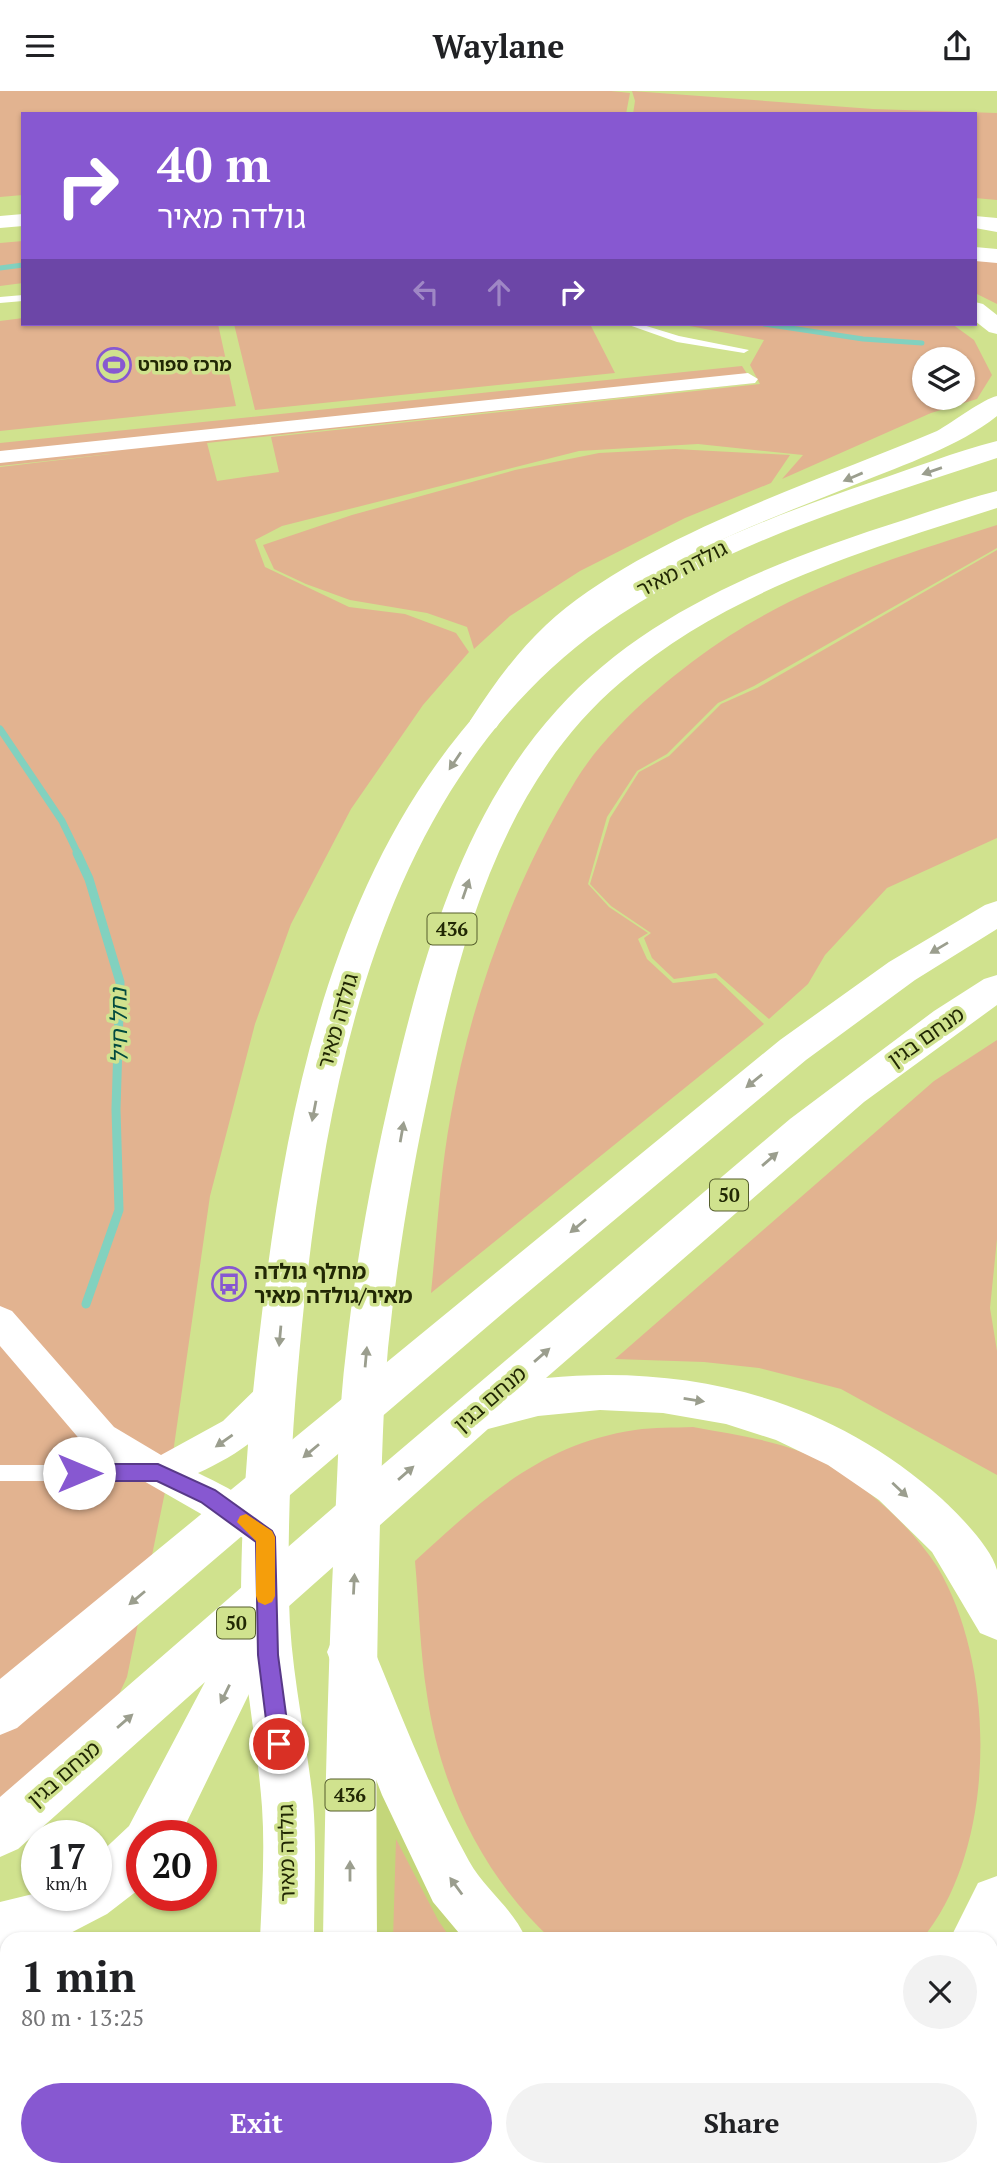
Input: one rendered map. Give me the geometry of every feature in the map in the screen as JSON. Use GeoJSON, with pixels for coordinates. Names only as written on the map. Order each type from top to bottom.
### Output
{"type":"FeatureCollection","features":[{"type":"Feature","properties":{"kind":"main road"},"geometry":{"type":"LineString","coordinates":[[0,202],[21,201]]}},
{"type":"Feature","properties":{"kind":"main road"},"geometry":{"type":"LineString","coordinates":[[977,215],[997,217]]}},
{"type":"Feature","properties":{"kind":"main road"},"geometry":{"type":"LineString","coordinates":[[0,223],[21,222]]}},
{"type":"Feature","properties":{"kind":"main road"},"geometry":{"type":"LineString","coordinates":[[977,222],[997,225]]}},
{"type":"Feature","properties":{"kind":"main road"},"geometry":{"type":"LineString","coordinates":[[977,241],[997,244]]}},
{"type":"Feature","properties":{"kind":"main road"},"geometry":{"type":"LineString","coordinates":[[977,254],[997,256]]}},
{"type":"Feature","properties":{"kind":"main road"},"geometry":{"type":"LineString","coordinates":[[977,312],[997,327]]}},
{"type":"Feature","properties":{"kind":"main road"},"geometry":{"type":"LineString","coordinates":[[485,720],[517,673],[542,646],[570,620],[619,586],[735,527],[946,436],[976,420],[997,403]]}},
{"type":"Feature","properties":{"kind":"main road","name":"גולדה מאיר"},"geometry":{"type":"LineString","coordinates":[[287,1932],[287,1794],[272,1694],[265,1611],[265,1537],[274,1395],[286,1269],[317,1099],[358,951],[392,868],[424,809],[485,720],[542,660],[585,626],[672,570],[744,538],[997,449]]}},
{"type":"Feature","properties":{"kind":"main road","name":"436"},"geometry":{"type":"LineString","coordinates":[[350,1932],[351,1652],[366,1352],[405,1112],[438,970],[471,874],[509,794],[551,735],[582,701],[640,650],[751,586],[814,559],[997,499]]}},
{"type":"Feature","properties":{"kind":"main road"},"geometry":{"type":"LineString","coordinates":[[0,1711],[494,1296],[793,1050],[902,971],[997,913]]}},
{"type":"Feature","properties":{"kind":"main road","name":"מנחם בגין"},"geometry":{"type":"LineString","coordinates":[[0,1831],[471,1415],[809,1126],[880,1069],[997,988]]}},
{"type":"Feature","properties":{"kind":"main road"},"geometry":{"type":"LineString","coordinates":[[471,1415],[534,1399],[626,1394],[693,1399],[771,1417],[828,1441],[888,1479],[941,1528],[979,1582],[997,1617]]}},
{"type":"Feature","properties":{"kind":"main road"},"geometry":{"type":"LineString","coordinates":[[161,1820],[175,1796],[265,1611]]}},
{"type":"Feature","properties":{"kind":"main road"},"geometry":{"type":"LineString","coordinates":[[351,1652],[400,1777],[452,1883],[493,1932]]}},
{"type":"Feature","properties":{"kind":"main road"},"geometry":{"type":"LineString","coordinates":[[980,1932],[997,1902]]}},
{"type":"Feature","properties":{"kind":"main road"},"geometry":{"type":"LineString","coordinates":[[0,1929],[51,1916],[60,1911]]}},
{"type":"Feature","properties":{"kind":"street"},"geometry":{"type":"LineString","coordinates":[[0,457],[748,379]]}},
{"type":"Feature","properties":{"kind":"street"},"geometry":{"type":"LineString","coordinates":[[0,1321],[101,1438],[158,1473],[208,1496],[265,1537]]}},
{"type":"Feature","properties":{"kind":"street"},"geometry":{"type":"LineString","coordinates":[[158,1473],[186,1462],[225,1441],[254,1418],[274,1395]]}},
{"type":"Feature","properties":{"kind":"lane"},"geometry":{"type":"LineString","coordinates":[[0,300],[21,298]]}},
{"type":"Feature","properties":{"kind":"lane"},"geometry":{"type":"LineString","coordinates":[[637,326],[677,339],[744,350]]}},
{"type":"Feature","properties":{"kind":"lane"},"geometry":{"type":"LineString","coordinates":[[0,1473],[158,1473]]}},
{"type":"Feature","properties":{"kind":"shaded area"},"geometry":{"type":"Polygon","coordinates":[[[0,91],[630,93],[626,112],[21,112],[21,195],[0,197],[0,91]]]}},
{"type":"Feature","properties":{"kind":"shaded area"},"geometry":{"type":"Polygon","coordinates":[[[632,91],[873,109],[966,112],[633,112],[635,101],[632,91]]]}},
{"type":"Feature","properties":{"kind":"shaded area"},"geometry":{"type":"Polygon","coordinates":[[[977,112],[997,113],[997,200],[977,198],[977,112]]]}},
{"type":"Feature","properties":{"kind":"shaded area"},"geometry":{"type":"Polygon","coordinates":[[[21,241],[21,283],[0,286],[0,243],[21,241]]]}},
{"type":"Feature","properties":{"kind":"shaded area"},"geometry":{"type":"Polygon","coordinates":[[[977,258],[997,261],[997,304],[977,294],[977,258]]]}},
{"type":"Feature","properties":{"kind":"shaded area","name":"מרכז ספורט"},"geometry":{"type":"Polygon","coordinates":[[[21,318],[21,326],[218,326],[236,406],[0,431],[0,321],[21,318]]]}},
{"type":"Feature","properties":{"kind":"shaded area"},"geometry":{"type":"Polygon","coordinates":[[[234,326],[591,326],[615,373],[255,410],[234,326]]]}},
{"type":"Feature","properties":{"kind":"shaded area"},"geometry":{"type":"Polygon","coordinates":[[[690,326],[955,326],[974,340],[992,375],[975,400],[975,347],[912,347],[912,410],[941,410],[782,479],[803,455],[698,444],[579,451],[282,526],[255,540],[265,567],[349,607],[405,614],[456,633],[469,652],[423,705],[351,809],[291,924],[255,1024],[210,1196],[173,1453],[127,1677],[100,1736],[0,1810],[0,467],[119,453],[0,466],[0,443],[742,366],[753,383],[207,443],[217,481],[279,472],[271,437],[760,384],[750,365],[764,340],[690,326]]]}},
{"type":"Feature","properties":{"kind":"shaded area"},"geometry":{"type":"Polygon","coordinates":[[[675,449],[790,455],[771,483],[685,518],[580,571],[510,616],[474,649],[467,627],[427,613],[350,600],[274,569],[263,545],[352,515],[515,470],[599,453],[675,449]]]}},
{"type":"Feature","properties":{"kind":"shaded area"},"geometry":{"type":"Polygon","coordinates":[[[997,525],[997,548],[754,686],[718,703],[667,754],[637,771],[607,817],[588,884],[609,907],[648,933],[638,939],[647,959],[673,983],[716,978],[764,1024],[431,1293],[447,1136],[470,1027],[498,941],[515,899],[554,818],[590,760],[625,720],[666,682],[760,617],[859,572],[997,525]]]}},
{"type":"Feature","properties":{"kind":"shaded area"},"geometry":{"type":"Polygon","coordinates":[[[997,550],[997,838],[887,888],[825,955],[808,984],[769,1019],[716,973],[674,979],[652,958],[644,938],[651,933],[611,906],[590,884],[610,818],[639,772],[669,756],[721,704],[757,688],[997,550]]]}},
{"type":"Feature","properties":{"kind":"shaded area"},"geometry":{"type":"Polygon","coordinates":[[[997,1040],[997,1239],[990,1308],[997,1351],[997,1475],[841,1389],[759,1368],[704,1362],[615,1359],[934,1081],[997,1040]]]}},
{"type":"Feature","properties":{"kind":"shaded area"},"geometry":{"type":"Polygon","coordinates":[[[693,1427],[748,1437],[802,1452],[850,1479],[878,1501],[917,1539],[938,1568],[957,1609],[971,1655],[979,1706],[980,1757],[976,1808],[964,1857],[947,1901],[927,1932],[544,1932],[505,1887],[468,1828],[442,1763],[433,1729],[421,1645],[415,1561],[489,1496],[541,1462],[601,1437],[642,1429],[693,1427]]]}},
{"type":"Feature","properties":{"kind":"shaded area"},"geometry":{"type":"Polygon","coordinates":[[[376,1770],[465,1883],[520,1932],[375,1932],[376,1770]]]}},
{"type":"Feature","properties":{"kind":"shaded area"},"geometry":{"type":"Polygon","coordinates":[[[396,1839],[446,1932],[393,1932],[396,1839]]]}},
{"type":"Feature","properties":{"kind":"waterway"},"geometry":{"type":"LineString","coordinates":[[0,268],[21,265]]}},
{"type":"Feature","properties":{"kind":"waterway"},"geometry":{"type":"LineString","coordinates":[[777,326],[863,339],[922,343]]}},
{"type":"Feature","properties":{"kind":"waterway","name":"נחל חיל"},"geometry":{"type":"LineString","coordinates":[[0,729],[62,821],[78,854]]}},
{"type":"Feature","properties":{"kind":"waterway","name":"נחל חיל"},"geometry":{"type":"LineString","coordinates":[[77,853],[89,879],[120,982],[116,1109],[119,1210],[86,1304]]}},
{"type":"Feature","properties":{"kind":"slow traffic"},"geometry":{"type":"LineString","coordinates":[[246,1522],[265,1537],[265,1596]]}},
{"type":"Feature","properties":{"kind":"place","name":"מרכז ספורט"},"geometry":{"type":"Point","coordinates":[114,365]}},
{"type":"Feature","properties":{"kind":"place","name":"מחלף גולדה מאיר/גולדה מאיר"},"geometry":{"type":"Point","coordinates":[229,1284]}},
{"type":"Feature","properties":{"kind":"route"},"geometry":{"type":"LineString","coordinates":[[79,1473],[158,1473],[208,1496],[265,1537],[265,1611],[279,1744]]}}]}
